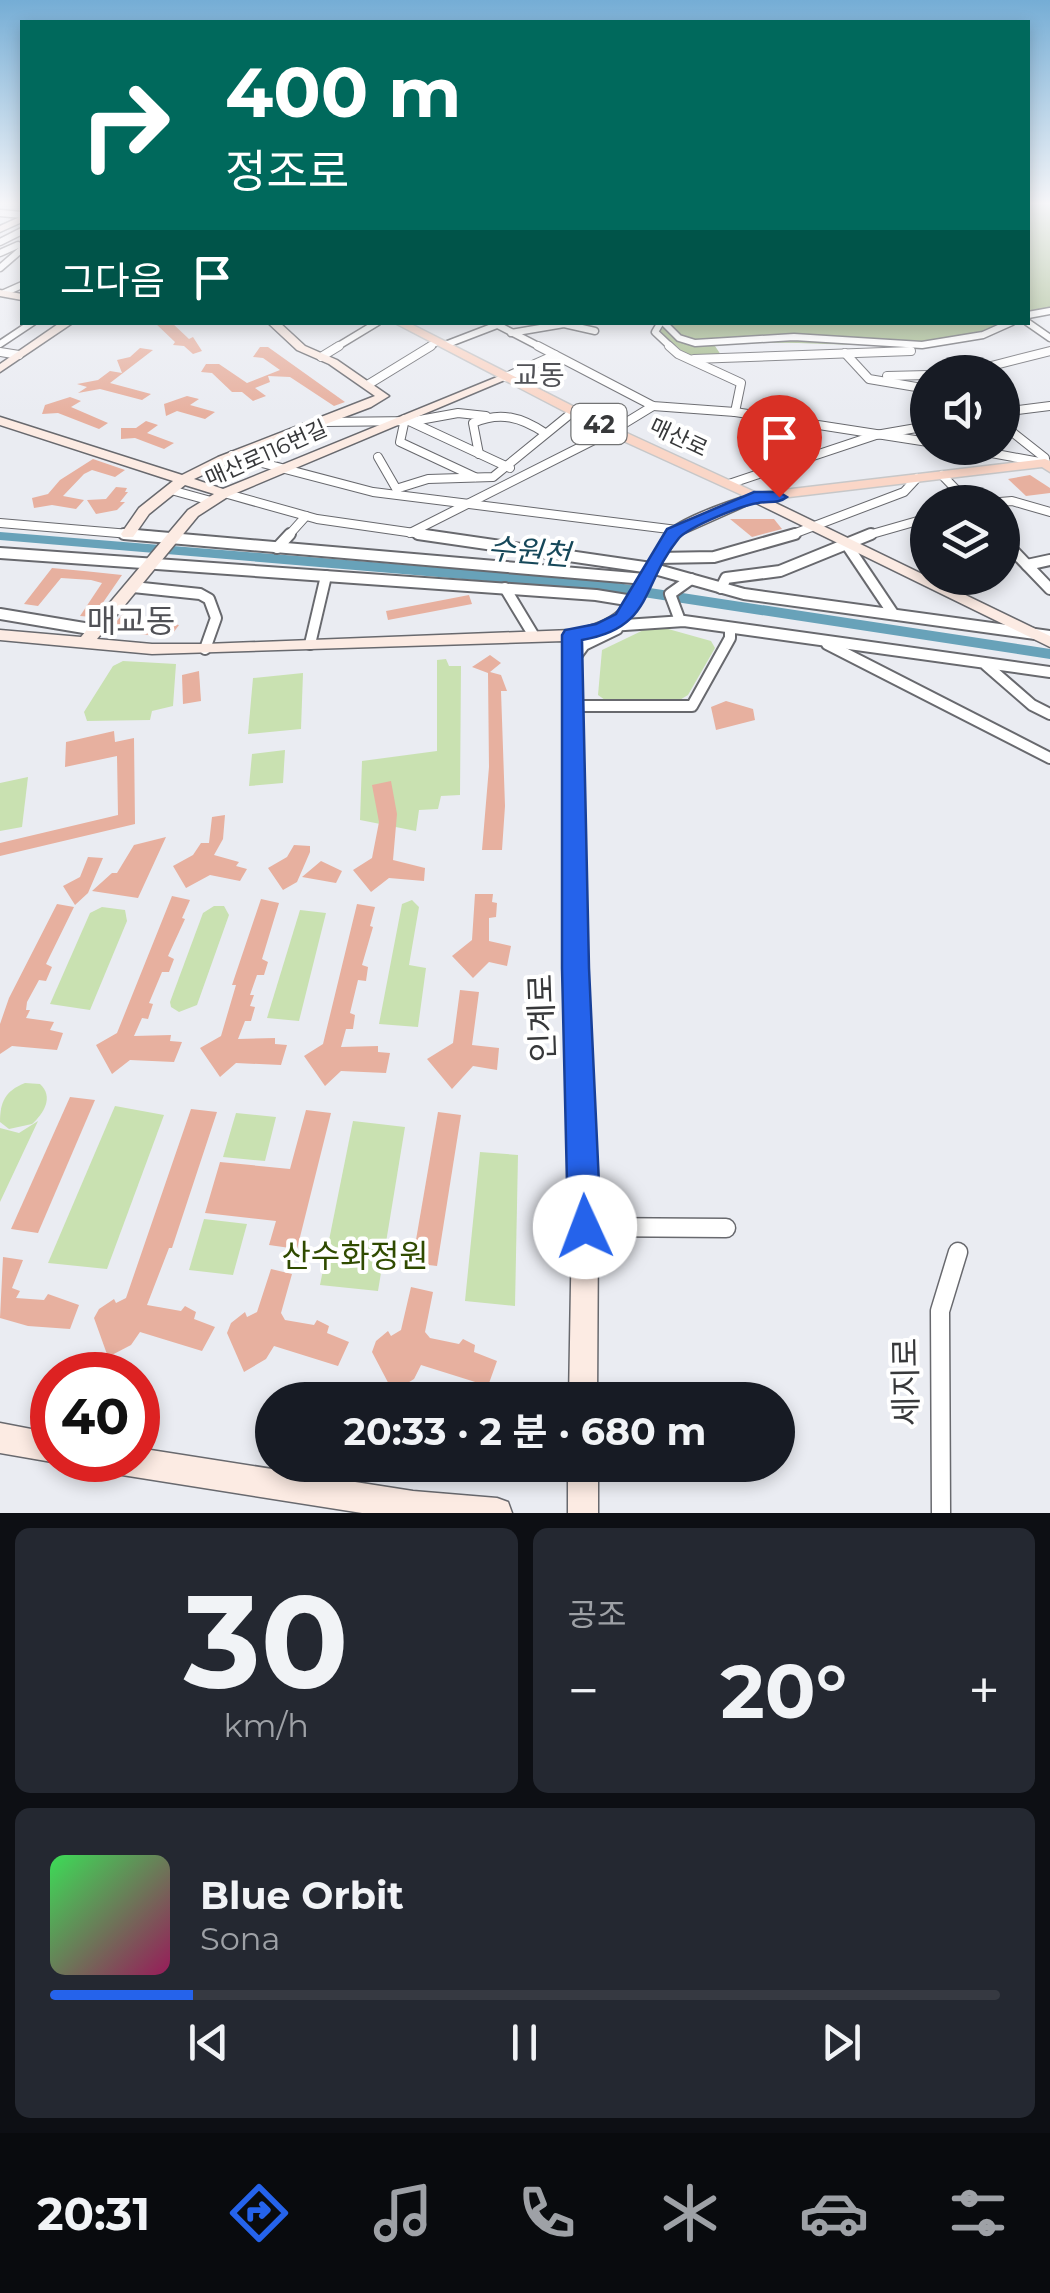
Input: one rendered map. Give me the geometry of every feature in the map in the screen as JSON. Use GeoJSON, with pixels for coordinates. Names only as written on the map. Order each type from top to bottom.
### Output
{"type":"FeatureCollection","features":[{"type":"Feature","properties":{"kind":"main road","name":"매산로"},"geometry":{"type":"LineString","coordinates":[[404,325],[754,498]]}},
{"type":"Feature","properties":{"kind":"main road"},"geometry":{"type":"LineString","coordinates":[[754,498],[942,475],[1049,467]]}},
{"type":"Feature","properties":{"kind":"street"},"geometry":{"type":"LineString","coordinates":[[1030,321],[1050,338]]}},
{"type":"Feature","properties":{"kind":"street"},"geometry":{"type":"LineString","coordinates":[[0,344],[28,325]]}},
{"type":"Feature","properties":{"kind":"street"},"geometry":{"type":"LineString","coordinates":[[0,369],[65,325]]}},
{"type":"Feature","properties":{"kind":"street"},"geometry":{"type":"LineString","coordinates":[[128,534],[140,510],[232,455],[325,422],[382,396],[369,384],[301,348],[278,325]]}},
{"type":"Feature","properties":{"kind":"street"},"geometry":{"type":"LineString","coordinates":[[322,357],[373,325]]}},
{"type":"Feature","properties":{"kind":"street"},"geometry":{"type":"LineString","coordinates":[[369,384],[441,343],[492,325]]}},
{"type":"Feature","properties":{"kind":"street"},"geometry":{"type":"LineString","coordinates":[[501,325],[653,406],[735,412],[910,440]]}},
{"type":"Feature","properties":{"kind":"street"},"geometry":{"type":"LineString","coordinates":[[510,332],[557,325]]}},
{"type":"Feature","properties":{"kind":"street"},"geometry":{"type":"LineString","coordinates":[[568,325],[595,331]]}},
{"type":"Feature","properties":{"kind":"street"},"geometry":{"type":"LineString","coordinates":[[660,325],[656,332],[678,354],[694,358],[741,383],[735,412]]}},
{"type":"Feature","properties":{"kind":"street"},"geometry":{"type":"LineString","coordinates":[[665,325],[674,336],[697,343],[764,337],[875,344],[932,343],[992,333],[1007,325]]}},
{"type":"Feature","properties":{"kind":"street"},"geometry":{"type":"LineString","coordinates":[[694,358],[883,354],[916,350],[932,343]]}},
{"type":"Feature","properties":{"kind":"street"},"geometry":{"type":"LineString","coordinates":[[0,352],[20,356]]}},
{"type":"Feature","properties":{"kind":"street"},"geometry":{"type":"LineString","coordinates":[[1020,359],[1050,352]]}},
{"type":"Feature","properties":{"kind":"street"},"geometry":{"type":"LineString","coordinates":[[845,353],[866,376],[910,386]]}},
{"type":"Feature","properties":{"kind":"street"},"geometry":{"type":"LineString","coordinates":[[506,377],[555,356]]}},
{"type":"Feature","properties":{"kind":"street"},"geometry":{"type":"LineString","coordinates":[[866,376],[910,375]]}},
{"type":"Feature","properties":{"kind":"street","name":"매산로116번길"},"geometry":{"type":"LineString","coordinates":[[91,636],[193,513],[217,497],[506,377]]}},
{"type":"Feature","properties":{"kind":"street"},"geometry":{"type":"LineString","coordinates":[[406,558],[414,534],[653,406]]}},
{"type":"Feature","properties":{"kind":"street"},"geometry":{"type":"LineString","coordinates":[[1020,410],[1050,406]]}},
{"type":"Feature","properties":{"kind":"street"},"geometry":{"type":"LineString","coordinates":[[396,490],[428,479],[493,477],[574,411]]}},
{"type":"Feature","properties":{"kind":"street","name":"매산로116번길"},"geometry":{"type":"LineString","coordinates":[[325,422],[414,421],[458,413],[521,417],[545,433]]}},
{"type":"Feature","properties":{"kind":"street"},"geometry":{"type":"LineString","coordinates":[[479,454],[473,423],[486,416]]}},
{"type":"Feature","properties":{"kind":"street"},"geometry":{"type":"LineString","coordinates":[[405,419],[400,442],[476,477]]}},
{"type":"Feature","properties":{"kind":"street","name":"매산로116번길"},"geometry":{"type":"LineString","coordinates":[[405,419],[527,475]]}},
{"type":"Feature","properties":{"kind":"street"},"geometry":{"type":"LineString","coordinates":[[0,421],[188,479],[217,497]]}},
{"type":"Feature","properties":{"kind":"street"},"geometry":{"type":"LineString","coordinates":[[729,484],[876,435],[910,429]]}},
{"type":"Feature","properties":{"kind":"street"},"geometry":{"type":"LineString","coordinates":[[1020,439],[1049,467]]}},
{"type":"Feature","properties":{"kind":"street"},"geometry":{"type":"LineString","coordinates":[[232,455],[464,504],[678,530],[754,498]]}},
{"type":"Feature","properties":{"kind":"street"},"geometry":{"type":"LineString","coordinates":[[378,456],[396,490]]}},
{"type":"Feature","properties":{"kind":"street"},"geometry":{"type":"LineString","coordinates":[[1020,461],[1049,467]]}},
{"type":"Feature","properties":{"kind":"street"},"geometry":{"type":"LineString","coordinates":[[942,475],[952,485]]}},
{"type":"Feature","properties":{"kind":"street"},"geometry":{"type":"LineString","coordinates":[[0,524],[440,561],[649,572],[669,561],[712,557],[810,527],[904,492],[917,478]]}},
{"type":"Feature","properties":{"kind":"street"},"geometry":{"type":"LineString","coordinates":[[171,490],[310,517],[690,578],[721,588],[1043,637]]}},
{"type":"Feature","properties":{"kind":"street","name":"매산로"},"geometry":{"type":"LineString","coordinates":[[754,498],[1043,637]]}},
{"type":"Feature","properties":{"kind":"street"},"geometry":{"type":"LineString","coordinates":[[1020,503],[1050,512]]}},
{"type":"Feature","properties":{"kind":"street"},"geometry":{"type":"LineString","coordinates":[[277,548],[310,517]]}},
{"type":"Feature","properties":{"kind":"street"},"geometry":{"type":"LineString","coordinates":[[721,588],[726,578],[780,571],[878,531],[910,523]]}},
{"type":"Feature","properties":{"kind":"street"},"geometry":{"type":"LineString","coordinates":[[610,626],[623,619],[678,530]]}},
{"type":"Feature","properties":{"kind":"street"},"geometry":{"type":"LineString","coordinates":[[847,545],[892,612]]}},
{"type":"Feature","properties":{"kind":"street"},"geometry":{"type":"LineString","coordinates":[[0,553],[634,600]]}},
{"type":"Feature","properties":{"kind":"street"},"geometry":{"type":"LineString","coordinates":[[1020,557],[1050,589]]}},
{"type":"Feature","properties":{"kind":"street"},"geometry":{"type":"LineString","coordinates":[[1028,565],[1050,560]]}},
{"type":"Feature","properties":{"kind":"street"},"geometry":{"type":"LineString","coordinates":[[433,584],[440,561]]}},
{"type":"Feature","properties":{"kind":"street"},"geometry":{"type":"LineString","coordinates":[[776,597],[780,571]]}},
{"type":"Feature","properties":{"kind":"street"},"geometry":{"type":"LineString","coordinates":[[310,644],[326,576]]}},
{"type":"Feature","properties":{"kind":"street"},"geometry":{"type":"LineString","coordinates":[[679,618],[670,594],[690,578]]}},
{"type":"Feature","properties":{"kind":"street"},"geometry":{"type":"LineString","coordinates":[[133,587],[209,598],[216,618],[205,649]]}},
{"type":"Feature","properties":{"kind":"street"},"geometry":{"type":"LineString","coordinates":[[505,588],[534,636]]}},
{"type":"Feature","properties":{"kind":"street"},"geometry":{"type":"LineString","coordinates":[[0,614],[91,636]]}},
{"type":"Feature","properties":{"kind":"street"},"geometry":{"type":"LineString","coordinates":[[0,635],[91,636],[205,649],[572,635],[654,617],[1050,672]]}},
{"type":"Feature","properties":{"kind":"street"},"geometry":{"type":"LineString","coordinates":[[573,660],[584,645],[634,622]]}},
{"type":"Feature","properties":{"kind":"street"},"geometry":{"type":"LineString","coordinates":[[572,706],[692,706],[730,638],[730,630]]}},
{"type":"Feature","properties":{"kind":"street","name":"인계로"},"geometry":{"type":"LineString","coordinates":[[572,635],[575,968],[585,1227],[583,1382]]}},
{"type":"Feature","properties":{"kind":"street"},"geometry":{"type":"LineString","coordinates":[[819,640],[1050,758]]}},
{"type":"Feature","properties":{"kind":"street"},"geometry":{"type":"LineString","coordinates":[[984,663],[1032,705],[1050,714]]}},
{"type":"Feature","properties":{"kind":"street"},"geometry":{"type":"LineString","coordinates":[[585,1227],[726,1228]]}},
{"type":"Feature","properties":{"kind":"street","name":"세지로"},"geometry":{"type":"LineString","coordinates":[[941,1513],[940,1311],[958,1252]]}},
{"type":"Feature","properties":{"kind":"street"},"geometry":{"type":"LineString","coordinates":[[0,1438],[30,1444]]}},
{"type":"Feature","properties":{"kind":"street"},"geometry":{"type":"LineString","coordinates":[[160,1466],[412,1509],[497,1513]]}},
{"type":"Feature","properties":{"kind":"street"},"geometry":{"type":"LineString","coordinates":[[583,1482],[583,1513]]}},
{"type":"Feature","properties":{"kind":"green space"},"geometry":{"type":"Polygon","coordinates":[[[1030,274],[1050,274],[1050,311],[1030,313],[1030,274]]]}},
{"type":"Feature","properties":{"kind":"green space"},"geometry":{"type":"Polygon","coordinates":[[[667,325],[1002,325],[939,342],[751,343],[715,346],[721,355],[689,357],[659,331],[667,325]]]}},
{"type":"Feature","properties":{"kind":"green space"},"geometry":{"type":"Polygon","coordinates":[[[654,625],[711,641],[715,648],[688,695],[678,701],[605,700],[598,695],[602,650],[654,625]]]}},
{"type":"Feature","properties":{"kind":"green space"},"geometry":{"type":"Polygon","coordinates":[[[446,659],[449,666],[461,666],[460,795],[441,796],[438,809],[419,810],[416,831],[360,820],[362,761],[437,751],[437,660],[446,659]]]}},
{"type":"Feature","properties":{"kind":"green space"},"geometry":{"type":"Polygon","coordinates":[[[123,661],[176,664],[173,706],[152,711],[150,720],[87,721],[84,712],[113,666],[123,661]]]}},
{"type":"Feature","properties":{"kind":"green space"},"geometry":{"type":"Polygon","coordinates":[[[303,673],[301,729],[248,734],[253,678],[303,673]]]}},
{"type":"Feature","properties":{"kind":"green space"},"geometry":{"type":"Polygon","coordinates":[[[285,750],[283,783],[249,786],[252,754],[285,750]]]}},
{"type":"Feature","properties":{"kind":"green space"},"geometry":{"type":"Polygon","coordinates":[[[28,777],[22,827],[0,831],[0,783],[28,777]]]}},
{"type":"Feature","properties":{"kind":"green space"},"geometry":{"type":"Polygon","coordinates":[[[412,900],[419,907],[409,965],[426,968],[418,1027],[379,1024],[402,904],[412,900]]]}},
{"type":"Feature","properties":{"kind":"green space"},"geometry":{"type":"Polygon","coordinates":[[[214,906],[224,906],[229,915],[197,1005],[179,1012],[170,1002],[203,913],[214,906]]]}},
{"type":"Feature","properties":{"kind":"green space"},"geometry":{"type":"Polygon","coordinates":[[[102,907],[125,910],[127,921],[90,1010],[50,1004],[90,913],[102,907]]]}},
{"type":"Feature","properties":{"kind":"green space"},"geometry":{"type":"Polygon","coordinates":[[[300,910],[326,913],[299,1021],[267,1018],[300,910]]]}},
{"type":"Feature","properties":{"kind":"green space"},"geometry":{"type":"Polygon","coordinates":[[[25,1083],[40,1084],[46,1094],[46,1105],[32,1124],[9,1129],[0,1122],[3,1103],[8,1094],[25,1083]]]}},
{"type":"Feature","properties":{"kind":"green space"},"geometry":{"type":"Polygon","coordinates":[[[115,1106],[164,1115],[107,1269],[48,1263],[115,1106]]]}},
{"type":"Feature","properties":{"kind":"green space"},"geometry":{"type":"Polygon","coordinates":[[[236,1113],[276,1117],[265,1161],[223,1157],[236,1113]]]}},
{"type":"Feature","properties":{"kind":"green space"},"geometry":{"type":"Polygon","coordinates":[[[38,1121],[0,1202],[0,1128],[19,1133],[38,1121]]]}},
{"type":"Feature","properties":{"kind":"green space","name":"산수화정원"},"geometry":{"type":"Polygon","coordinates":[[[353,1121],[405,1127],[378,1291],[320,1285],[353,1121]]]}},
{"type":"Feature","properties":{"kind":"green space"},"geometry":{"type":"Polygon","coordinates":[[[480,1152],[518,1155],[515,1306],[465,1301],[480,1152]]]}},
{"type":"Feature","properties":{"kind":"green space"},"geometry":{"type":"Polygon","coordinates":[[[204,1219],[247,1224],[233,1275],[189,1270],[204,1219]]]}},
{"type":"Feature","properties":{"kind":"building"},"geometry":{"type":"Polygon","coordinates":[[[157,325],[174,325],[189,339],[193,337],[202,351],[193,354],[184,346],[173,345],[175,342],[157,325]]]}},
{"type":"Feature","properties":{"kind":"building"},"geometry":{"type":"Polygon","coordinates":[[[260,347],[268,347],[345,402],[334,406],[290,377],[268,376],[270,382],[255,388],[266,396],[253,401],[242,392],[232,392],[212,373],[201,372],[206,364],[219,364],[247,383],[280,370],[263,358],[253,357],[260,347]]]}},
{"type":"Feature","properties":{"kind":"building"},"geometry":{"type":"Polygon","coordinates":[[[140,348],[153,350],[110,383],[151,394],[142,400],[100,389],[78,393],[87,387],[77,384],[98,380],[110,371],[122,373],[117,360],[130,357],[140,348]]]}},
{"type":"Feature","properties":{"kind":"building"},"geometry":{"type":"Polygon","coordinates":[[[187,396],[199,399],[190,405],[215,412],[205,419],[177,411],[166,416],[164,404],[187,396]]]}},
{"type":"Feature","properties":{"kind":"building"},"geometry":{"type":"Polygon","coordinates":[[[70,397],[81,401],[71,407],[108,423],[99,429],[58,413],[42,414],[45,405],[70,397]]]}},
{"type":"Feature","properties":{"kind":"building"},"geometry":{"type":"Polygon","coordinates":[[[146,421],[158,425],[147,433],[174,443],[164,449],[135,438],[121,439],[121,428],[136,428],[146,421]]]}},
{"type":"Feature","properties":{"kind":"building"},"geometry":{"type":"Polygon","coordinates":[[[93,459],[125,470],[115,477],[92,470],[84,474],[63,496],[84,500],[76,509],[52,505],[34,508],[32,498],[48,494],[60,480],[93,459]]]}},
{"type":"Feature","properties":{"kind":"building"},"geometry":{"type":"Polygon","coordinates":[[[1030,475],[1050,488],[1050,493],[1026,496],[1020,485],[1008,479],[1030,475]]]}},
{"type":"Feature","properties":{"kind":"building"},"geometry":{"type":"Polygon","coordinates":[[[116,487],[127,488],[120,502],[125,502],[117,510],[96,514],[87,500],[106,499],[116,487]]]}},
{"type":"Feature","properties":{"kind":"building"},"geometry":{"type":"Polygon","coordinates":[[[730,519],[774,519],[782,529],[752,537],[730,519]]]}},
{"type":"Feature","properties":{"kind":"building"},"geometry":{"type":"Polygon","coordinates":[[[52,568],[122,575],[93,617],[80,616],[102,583],[91,580],[61,578],[38,606],[24,604],[52,568]]]}},
{"type":"Feature","properties":{"kind":"building"},"geometry":{"type":"Polygon","coordinates":[[[469,595],[472,604],[388,620],[386,611],[469,595]]]}},
{"type":"Feature","properties":{"kind":"building"},"geometry":{"type":"Polygon","coordinates":[[[123,614],[179,625],[170,637],[108,631],[123,614]]]}},
{"type":"Feature","properties":{"kind":"building"},"geometry":{"type":"Polygon","coordinates":[[[490,655],[501,663],[490,672],[501,675],[507,691],[501,691],[505,806],[502,850],[482,850],[489,767],[488,673],[472,667],[490,655]]]}},
{"type":"Feature","properties":{"kind":"building"},"geometry":{"type":"Polygon","coordinates":[[[199,671],[201,701],[183,704],[182,675],[199,671]]]}},
{"type":"Feature","properties":{"kind":"building"},"geometry":{"type":"Polygon","coordinates":[[[726,701],[753,709],[755,720],[716,730],[711,707],[726,701]]]}},
{"type":"Feature","properties":{"kind":"building"},"geometry":{"type":"Polygon","coordinates":[[[114,731],[115,742],[134,738],[135,824],[0,856],[0,843],[118,815],[117,756],[65,767],[66,742],[114,731]]]}},
{"type":"Feature","properties":{"kind":"building"},"geometry":{"type":"Polygon","coordinates":[[[391,781],[397,814],[393,860],[425,868],[424,881],[389,878],[371,892],[353,870],[372,858],[379,822],[372,785],[391,781]]]}},
{"type":"Feature","properties":{"kind":"building"},"geometry":{"type":"Polygon","coordinates":[[[225,815],[223,839],[214,855],[239,862],[236,866],[247,869],[240,881],[210,875],[186,888],[173,866],[193,855],[201,843],[209,843],[212,817],[225,815]]]}},
{"type":"Feature","properties":{"kind":"building"},"geometry":{"type":"Polygon","coordinates":[[[166,837],[138,898],[92,891],[117,873],[134,845],[166,837]]]}},
{"type":"Feature","properties":{"kind":"building"},"geometry":{"type":"Polygon","coordinates":[[[294,845],[310,846],[310,852],[297,882],[283,890],[268,868],[287,857],[294,845]]]}},
{"type":"Feature","properties":{"kind":"building"},"geometry":{"type":"Polygon","coordinates":[[[88,857],[103,858],[88,893],[75,905],[63,886],[80,877],[88,857]]]}},
{"type":"Feature","properties":{"kind":"building"},"geometry":{"type":"Polygon","coordinates":[[[321,861],[342,871],[336,883],[302,877],[321,861]]]}},
{"type":"Feature","properties":{"kind":"building"},"geometry":{"type":"Polygon","coordinates":[[[475,894],[493,894],[492,902],[497,903],[496,917],[489,918],[489,941],[511,946],[507,966],[489,962],[473,978],[452,956],[472,940],[475,894]]]}},
{"type":"Feature","properties":{"kind":"building"},"geometry":{"type":"Polygon","coordinates":[[[172,896],[190,900],[182,918],[185,919],[168,956],[174,959],[169,972],[162,972],[149,1003],[153,1004],[148,1019],[142,1018],[134,1036],[171,1035],[170,1041],[182,1042],[174,1062],[130,1060],[112,1074],[96,1045],[117,1033],[172,896]]]}},
{"type":"Feature","properties":{"kind":"building"},"geometry":{"type":"Polygon","coordinates":[[[261,899],[279,903],[262,959],[268,962],[264,975],[257,975],[250,995],[254,995],[250,1006],[255,1007],[251,1021],[245,1021],[238,1039],[275,1038],[275,1044],[287,1045],[281,1065],[236,1063],[220,1077],[200,1048],[221,1036],[236,985],[232,985],[261,899]]]}},
{"type":"Feature","properties":{"kind":"building"},"geometry":{"type":"Polygon","coordinates":[[[57,904],[74,907],[46,964],[52,967],[46,981],[39,980],[27,1002],[26,1010],[30,1010],[26,1018],[54,1022],[50,1030],[63,1033],[57,1050],[12,1046],[0,1054],[0,1024],[9,998],[57,904]]]}},
{"type":"Feature","properties":{"kind":"building"},"geometry":{"type":"Polygon","coordinates":[[[357,904],[375,907],[370,926],[373,927],[362,965],[368,967],[366,981],[358,980],[350,1013],[355,1015],[353,1029],[346,1029],[341,1047],[378,1046],[378,1052],[390,1053],[386,1073],[341,1071],[325,1086],[304,1056],[323,1044],[357,904]]]}},
{"type":"Feature","properties":{"kind":"building"},"geometry":{"type":"Polygon","coordinates":[[[460,990],[479,992],[472,1045],[499,1048],[497,1070],[473,1066],[452,1089],[427,1059],[453,1043],[460,990]]]}},
{"type":"Feature","properties":{"kind":"building"},"geometry":{"type":"Polygon","coordinates":[[[70,1097],[95,1100],[38,1233],[11,1229],[70,1097]]]}},
{"type":"Feature","properties":{"kind":"building"},"geometry":{"type":"Polygon","coordinates":[[[191,1109],[217,1112],[172,1248],[147,1305],[181,1311],[185,1306],[196,1312],[194,1319],[215,1327],[202,1351],[140,1332],[131,1345],[118,1352],[106,1352],[94,1318],[99,1309],[114,1299],[116,1303],[126,1298],[191,1109]]]}},
{"type":"Feature","properties":{"kind":"building"},"geometry":{"type":"Polygon","coordinates":[[[306,1110],[331,1113],[297,1249],[269,1245],[276,1221],[205,1213],[220,1162],[290,1169],[306,1110]]]}},
{"type":"Feature","properties":{"kind":"building"},"geometry":{"type":"Polygon","coordinates":[[[438,1112],[461,1115],[437,1266],[412,1263],[438,1112]]]}},
{"type":"Feature","properties":{"kind":"building"},"geometry":{"type":"Polygon","coordinates":[[[3,1257],[23,1260],[12,1288],[20,1291],[16,1298],[44,1300],[48,1294],[79,1305],[70,1329],[28,1326],[0,1318],[3,1257]]]}},
{"type":"Feature","properties":{"kind":"building"},"geometry":{"type":"Polygon","coordinates":[[[271,1269],[292,1274],[281,1313],[285,1320],[314,1325],[317,1320],[329,1326],[327,1333],[349,1342],[338,1366],[274,1346],[266,1359],[244,1372],[227,1333],[231,1323],[245,1312],[247,1317],[257,1312],[271,1269]]]}},
{"type":"Feature","properties":{"kind":"building"},"geometry":{"type":"Polygon","coordinates":[[[411,1287],[433,1292],[425,1332],[430,1338],[459,1344],[463,1339],[475,1345],[474,1352],[497,1361],[489,1382],[475,1382],[421,1365],[409,1382],[388,1382],[372,1352],[376,1341],[388,1331],[391,1336],[401,1330],[411,1287]]]}},
{"type":"Feature","properties":{"kind":"waterway","name":"수원천"},"geometry":{"type":"LineString","coordinates":[[0,536],[604,586],[1050,654]]}},
{"type":"Feature","properties":{"kind":"district","name":"교동"},"geometry":{"type":"Point","coordinates":[539,375]}},
{"type":"Feature","properties":{"kind":"district","name":"매교동"},"geometry":{"type":"Point","coordinates":[131,621]}},
{"type":"Feature","properties":{"kind":"route"},"geometry":{"type":"LineString","coordinates":[[585,1227],[575,968],[572,635],[600,630],[623,619],[673,533],[734,504],[779,497]]}}]}
